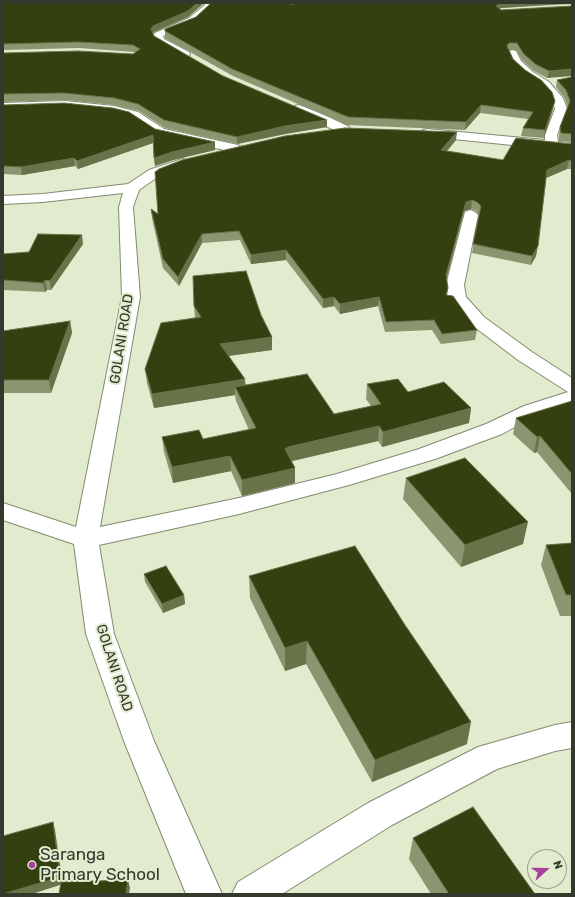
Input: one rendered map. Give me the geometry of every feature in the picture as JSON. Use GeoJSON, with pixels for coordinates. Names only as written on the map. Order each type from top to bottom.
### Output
{"type":"FeatureCollection","features":[{"type":"Feature","properties":{"kind":"street"},"geometry":{"type":"LineString","coordinates":[[196,61],[159,40],[158,36],[192,20],[210,4],[222,3]]}},
{"type":"Feature","properties":{"kind":"street"},"geometry":{"type":"LineString","coordinates":[[512,53],[517,63],[529,74],[545,84],[558,98],[560,109],[551,135],[552,145]]}},
{"type":"Feature","properties":{"kind":"street"},"geometry":{"type":"LineString","coordinates":[[545,84],[557,82]]}},
{"type":"Feature","properties":{"kind":"street"},"geometry":{"type":"LineString","coordinates":[[3,106],[65,104],[114,110],[134,115],[160,132],[238,149]]}},
{"type":"Feature","properties":{"kind":"street"},"geometry":{"type":"LineString","coordinates":[[292,106],[345,130]]}},
{"type":"Feature","properties":{"kind":"street"},"geometry":{"type":"LineString","coordinates":[[315,135],[345,130],[367,131]]}},
{"type":"Feature","properties":{"kind":"street"},"geometry":{"type":"LineString","coordinates":[[411,132],[463,135],[572,147]]}},
{"type":"Feature","properties":{"kind":"street"},"geometry":{"type":"LineString","coordinates":[[3,200],[43,198],[132,188],[154,173],[178,164],[258,145]]}},
{"type":"Feature","properties":{"kind":"street","name":"GOLANI ROAD"},"geometry":{"type":"LineString","coordinates":[[132,188],[126,207],[131,297],[86,539],[100,634],[139,740],[204,894]]}},
{"type":"Feature","properties":{"kind":"street"},"geometry":{"type":"LineString","coordinates":[[470,215],[455,285],[457,298],[484,325],[525,356],[572,387]]}},
{"type":"Feature","properties":{"kind":"street"},"geometry":{"type":"LineString","coordinates":[[3,511],[86,539],[239,506],[341,480],[426,454],[494,429],[531,410],[572,397]]}},
{"type":"Feature","properties":{"kind":"street"},"geometry":{"type":"LineString","coordinates":[[250,894],[380,814],[489,757],[555,738],[572,735]]}},
{"type":"Feature","properties":{"kind":"building"},"geometry":{"type":"Polygon","coordinates":[[[3,3],[197,3],[188,11],[153,26],[151,29],[154,36],[223,76],[327,120],[285,126],[237,137],[164,120],[138,104],[114,98],[64,93],[3,94],[3,53],[78,51],[133,54],[140,49],[133,45],[78,42],[3,44],[3,3]]]}},
{"type":"Feature","properties":{"kind":"building"},"geometry":{"type":"Polygon","coordinates":[[[211,3],[500,3],[496,6],[501,10],[572,6],[572,69],[549,71],[535,64],[523,53],[517,43],[509,43],[507,46],[513,59],[525,70],[541,80],[552,92],[555,101],[545,130],[523,128],[533,112],[481,105],[466,122],[348,117],[232,69],[165,31],[165,29],[196,17],[211,3]]]}},
{"type":"Feature","properties":{"kind":"building"},"geometry":{"type":"Polygon","coordinates":[[[572,77],[572,134],[561,133],[560,127],[570,101],[566,90],[557,80],[572,77]]]}},
{"type":"Feature","properties":{"kind":"building"},"geometry":{"type":"Polygon","coordinates":[[[64,103],[113,108],[129,112],[155,129],[215,142],[172,152],[154,158],[153,135],[77,161],[74,158],[21,167],[3,166],[3,105],[64,103]]]}},
{"type":"Feature","properties":{"kind":"building"},"geometry":{"type":"Polygon","coordinates":[[[345,128],[457,132],[441,150],[503,160],[516,138],[572,144],[572,161],[569,160],[547,170],[538,246],[532,256],[473,244],[481,206],[472,200],[466,202],[446,275],[448,288],[446,295],[453,296],[477,330],[442,334],[434,320],[386,322],[379,297],[340,304],[334,297],[323,299],[286,250],[251,255],[239,231],[202,234],[178,277],[163,259],[151,209],[158,214],[155,172],[159,169],[182,160],[285,136],[345,128]]]}},
{"type":"Feature","properties":{"kind":"building"},"geometry":{"type":"Polygon","coordinates":[[[38,234],[82,235],[50,281],[45,280],[43,283],[3,280],[3,254],[29,252],[38,234]]]}},
{"type":"Feature","properties":{"kind":"building"},"geometry":{"type":"Polygon","coordinates":[[[246,271],[261,315],[272,337],[220,344],[245,379],[152,394],[145,369],[161,323],[201,317],[194,306],[193,276],[246,271]]]}},
{"type":"Feature","properties":{"kind":"building"},"geometry":{"type":"Polygon","coordinates":[[[70,321],[49,380],[3,380],[3,331],[70,321]]]}},
{"type":"Feature","properties":{"kind":"building"},"geometry":{"type":"Polygon","coordinates":[[[307,374],[334,414],[381,404],[367,384],[398,379],[408,392],[444,382],[471,408],[383,432],[379,426],[288,447],[285,449],[295,468],[242,480],[230,456],[172,467],[162,437],[199,430],[203,439],[256,428],[235,387],[307,374]]]}},
{"type":"Feature","properties":{"kind":"building"},"geometry":{"type":"Polygon","coordinates":[[[572,401],[572,474],[540,436],[537,437],[516,418],[572,401]]]}},
{"type":"Feature","properties":{"kind":"building"},"geometry":{"type":"Polygon","coordinates":[[[465,458],[528,522],[465,545],[406,478],[465,458]]]}},
{"type":"Feature","properties":{"kind":"building"},"geometry":{"type":"Polygon","coordinates":[[[572,543],[572,595],[566,595],[546,545],[572,543]]]}},
{"type":"Feature","properties":{"kind":"building"},"geometry":{"type":"Polygon","coordinates":[[[355,546],[405,625],[471,722],[375,760],[307,641],[285,648],[249,576],[355,546]]]}},
{"type":"Feature","properties":{"kind":"building"},"geometry":{"type":"Polygon","coordinates":[[[166,566],[184,595],[162,604],[144,574],[166,566]]]}},
{"type":"Feature","properties":{"kind":"building"},"geometry":{"type":"Polygon","coordinates":[[[473,807],[527,883],[527,889],[531,889],[535,894],[449,894],[413,838],[473,807]]]}},
{"type":"Feature","properties":{"kind":"building","name":"Saranga Primary School"},"geometry":{"type":"Polygon","coordinates":[[[53,822],[60,877],[3,894],[3,836],[53,822]]]}},
{"type":"Feature","properties":{"kind":"building"},"geometry":{"type":"Polygon","coordinates":[[[128,880],[126,894],[59,894],[61,882],[128,880]]]}},
{"type":"Feature","properties":{"kind":"place","name":"Saranga Primary School"},"geometry":{"type":"Point","coordinates":[32,865]}}]}
